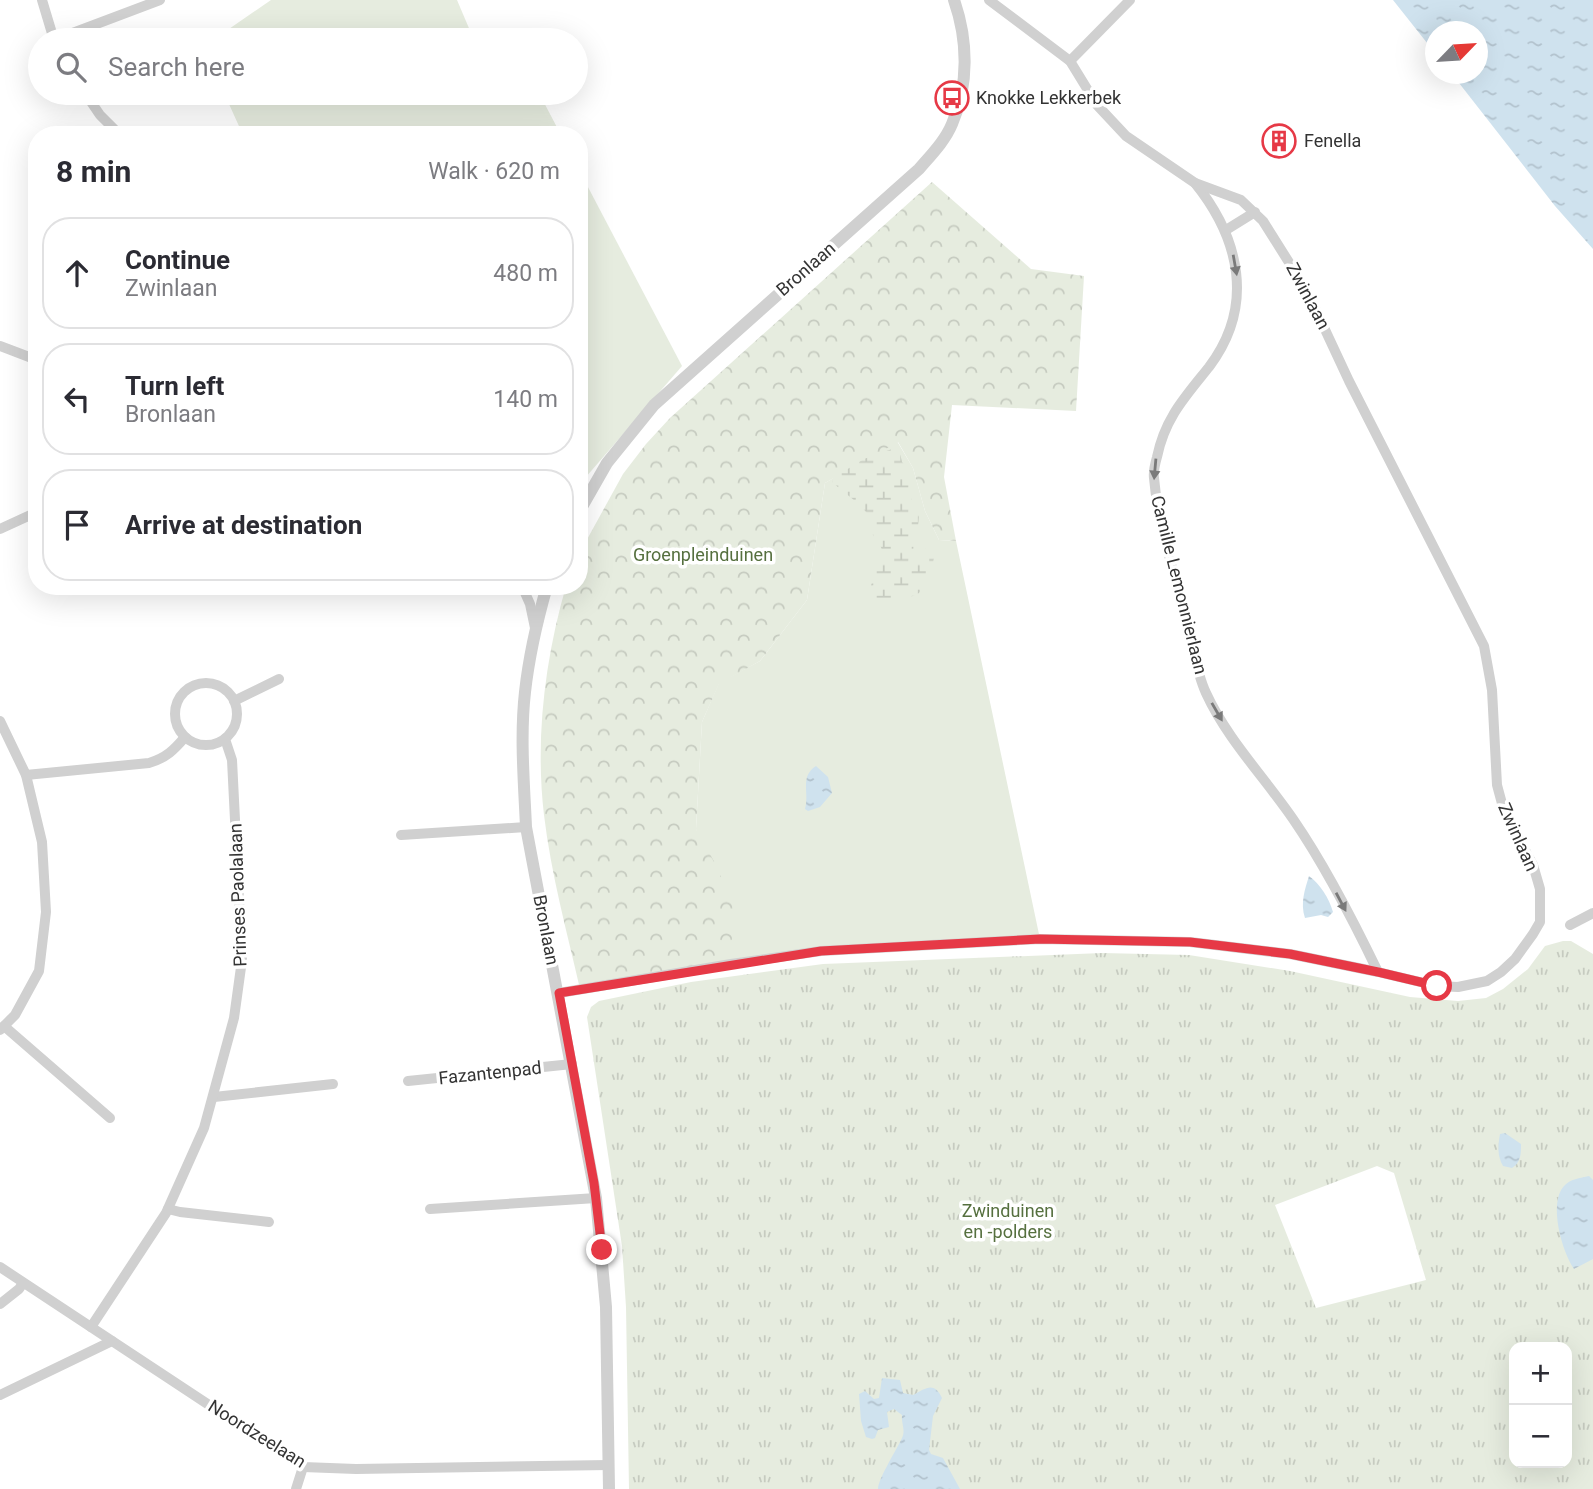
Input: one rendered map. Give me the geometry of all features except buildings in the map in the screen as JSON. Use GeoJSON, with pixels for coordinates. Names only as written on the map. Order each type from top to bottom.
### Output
{"type":"FeatureCollection","features":[{"type":"Feature","properties":{"kind":"street"},"geometry":{"type":"LineString","coordinates":[[42,0],[50,28]]}},
{"type":"Feature","properties":{"kind":"street"},"geometry":{"type":"LineString","coordinates":[[86,28],[160,0]]}},
{"type":"Feature","properties":{"kind":"street","name":"Bronlaan"},"geometry":{"type":"LineString","coordinates":[[588,495],[607,463],[654,405],[919,169],[936,149],[952,125],[964,78],[963,31],[954,0]]}},
{"type":"Feature","properties":{"kind":"street","name":"Zwinlaan"},"geometry":{"type":"LineString","coordinates":[[559,993],[821,951],[1040,939],[1190,942],[1290,954],[1437,986],[1458,988],[1487,981],[1501,972],[1515,959],[1540,922],[1540,889],[1533,865],[1504,811],[1497,785],[1492,690],[1484,646],[1349,381],[1307,291],[1255,212],[1241,200],[1195,183],[1126,136],[1109,120],[1070,61],[989,0]]}},
{"type":"Feature","properties":{"kind":"street"},"geometry":{"type":"LineString","coordinates":[[1070,61],[1130,0]]}},
{"type":"Feature","properties":{"kind":"street"},"geometry":{"type":"LineString","coordinates":[[93,105],[111,126]]}},
{"type":"Feature","properties":{"kind":"street","name":"Camille Lemonnierlaan"},"geometry":{"type":"LineString","coordinates":[[1195,183],[1210,201],[1226,230],[1238,286],[1235,312],[1227,338],[1210,365],[1179,402],[1161,436],[1153,474],[1161,521],[1205,692],[1226,728],[1304,836],[1378,972]]}},
{"type":"Feature","properties":{"kind":"street"},"geometry":{"type":"LineString","coordinates":[[1226,230],[1255,212]]}},
{"type":"Feature","properties":{"kind":"street"},"geometry":{"type":"LineString","coordinates":[[0,346],[28,357]]}},
{"type":"Feature","properties":{"kind":"street"},"geometry":{"type":"LineString","coordinates":[[0,529],[28,516]]}},
{"type":"Feature","properties":{"kind":"street"},"geometry":{"type":"LineString","coordinates":[[526,595],[535,628]]}},
{"type":"Feature","properties":{"kind":"street","name":"Bronlaan"},"geometry":{"type":"LineString","coordinates":[[544,595],[535,628],[524,694],[523,769],[526,827],[596,1198],[606,1307],[609,1489]]}},
{"type":"Feature","properties":{"kind":"street"},"geometry":{"type":"LineString","coordinates":[[234,701],[279,679]]}},
{"type":"Feature","properties":{"kind":"street"},"geometry":{"type":"LineString","coordinates":[[201,683],[221,686],[234,701],[237,722],[225,739],[215,744],[194,743],[185,737],[175,720],[178,701],[183,692],[201,683]]}},
{"type":"Feature","properties":{"kind":"street"},"geometry":{"type":"LineString","coordinates":[[0,721],[26,775],[42,842],[46,912],[38,971],[15,1015],[2,1028],[110,1118]]}},
{"type":"Feature","properties":{"kind":"street"},"geometry":{"type":"LineString","coordinates":[[26,775],[149,763],[172,753],[185,737]]}},
{"type":"Feature","properties":{"kind":"street","name":"Prinses Paolalaan"},"geometry":{"type":"LineString","coordinates":[[91,1327],[168,1209],[204,1129],[234,1018],[242,960],[232,760],[225,739]]}},
{"type":"Feature","properties":{"kind":"street"},"geometry":{"type":"LineString","coordinates":[[401,835],[526,827]]}},
{"type":"Feature","properties":{"kind":"street"},"geometry":{"type":"LineString","coordinates":[[1570,925],[1593,913]]}},
{"type":"Feature","properties":{"kind":"street","name":"Fazantenpad"},"geometry":{"type":"LineString","coordinates":[[408,1081],[572,1064]]}},
{"type":"Feature","properties":{"kind":"street"},"geometry":{"type":"LineString","coordinates":[[214,1097],[333,1084]]}},
{"type":"Feature","properties":{"kind":"street"},"geometry":{"type":"LineString","coordinates":[[430,1209],[596,1198]]}},
{"type":"Feature","properties":{"kind":"street"},"geometry":{"type":"LineString","coordinates":[[168,1209],[269,1222]]}},
{"type":"Feature","properties":{"kind":"street","name":"Noordzeelaan"},"geometry":{"type":"LineString","coordinates":[[0,1266],[303,1467],[356,1469],[609,1465]]}},
{"type":"Feature","properties":{"kind":"street"},"geometry":{"type":"LineString","coordinates":[[0,1304],[23,1283]]}},
{"type":"Feature","properties":{"kind":"street"},"geometry":{"type":"LineString","coordinates":[[0,1395],[112,1341]]}},
{"type":"Feature","properties":{"kind":"street"},"geometry":{"type":"LineString","coordinates":[[296,1489],[303,1467]]}},
{"type":"Feature","properties":{"kind":"green space"},"geometry":{"type":"Polygon","coordinates":[[[271,0],[457,0],[469,28],[230,28],[271,0]]]}},
{"type":"Feature","properties":{"kind":"green space"},"geometry":{"type":"Polygon","coordinates":[[[229,105],[545,105],[556,126],[239,126],[229,105]]]}},
{"type":"Feature","properties":{"kind":"green space","name":"Groenpleinduinen"},"geometry":{"type":"Polygon","coordinates":[[[932,182],[1031,269],[1084,276],[1076,411],[952,405],[944,477],[956,541],[939,540],[925,511],[913,468],[898,442],[825,483],[807,600],[760,661],[719,684],[702,722],[696,829],[716,865],[733,906],[731,964],[580,989],[560,903],[544,815],[541,728],[547,670],[564,595],[588,595],[588,538],[623,474],[670,418],[932,182]]]}},
{"type":"Feature","properties":{"kind":"green space"},"geometry":{"type":"Polygon","coordinates":[[[588,187],[682,366],[588,475],[588,187]]]}},
{"type":"Feature","properties":{"kind":"green space","name":"Groenpleinduinen"},"geometry":{"type":"Polygon","coordinates":[[[897,441],[913,468],[925,511],[939,540],[956,541],[1040,939],[821,951],[731,964],[696,829],[702,722],[719,683],[760,661],[807,600],[825,483],[897,441]]]}},
{"type":"Feature","properties":{"kind":"green space"},"geometry":{"type":"Polygon","coordinates":[[[899,449],[902,462],[910,471],[910,496],[919,514],[913,554],[915,557],[920,556],[928,546],[935,553],[930,574],[919,593],[882,605],[869,592],[882,550],[873,535],[871,520],[858,504],[832,482],[833,478],[864,459],[899,449]]]}},
{"type":"Feature","properties":{"kind":"green space","name":"Zwinduinen en -polders"},"geometry":{"type":"Polygon","coordinates":[[[1563,941],[1571,941],[1593,954],[1593,1489],[629,1489],[626,1307],[622,1246],[587,1017],[591,1007],[599,1001],[691,982],[823,964],[1102,953],[1189,955],[1290,971],[1410,997],[1458,1001],[1486,998],[1503,989],[1528,969],[1545,946],[1563,941]],[[1377,1166],[1275,1205],[1316,1308],[1426,1280],[1394,1173],[1377,1166]]]}},
{"type":"Feature","properties":{"kind":"water"},"geometry":{"type":"Polygon","coordinates":[[[1393,0],[1593,0],[1593,249],[1555,206],[1460,84],[1488,84],[1488,21],[1425,21],[1425,40],[1393,0]]]}},
{"type":"Feature","properties":{"kind":"water"},"geometry":{"type":"Polygon","coordinates":[[[816,766],[828,777],[832,793],[820,807],[808,811],[805,809],[806,780],[816,766]]]}},
{"type":"Feature","properties":{"kind":"water"},"geometry":{"type":"Polygon","coordinates":[[[1309,876],[1329,902],[1333,912],[1328,917],[1321,915],[1305,918],[1303,902],[1309,876]]]}},
{"type":"Feature","properties":{"kind":"water"},"geometry":{"type":"Polygon","coordinates":[[[1505,1133],[1521,1144],[1519,1160],[1512,1168],[1503,1166],[1499,1154],[1500,1134],[1505,1133]]]}},
{"type":"Feature","properties":{"kind":"water"},"geometry":{"type":"Polygon","coordinates":[[[1589,1176],[1593,1180],[1593,1259],[1574,1269],[1561,1240],[1557,1204],[1559,1194],[1566,1184],[1589,1176]]]}},
{"type":"Feature","properties":{"kind":"water"},"geometry":{"type":"Polygon","coordinates":[[[882,1378],[900,1380],[903,1393],[913,1395],[933,1388],[939,1393],[942,1398],[933,1416],[929,1450],[931,1454],[943,1458],[960,1489],[878,1489],[904,1433],[902,1415],[894,1409],[887,1412],[889,1427],[878,1430],[875,1438],[866,1437],[861,1421],[859,1394],[865,1391],[874,1399],[879,1398],[882,1378]]]}},
{"type":"Feature","properties":{"kind":"place","name":"Knokke Lekkerbek"},"geometry":{"type":"Point","coordinates":[952,98]}},
{"type":"Feature","properties":{"kind":"place","name":"Fenella"},"geometry":{"type":"Point","coordinates":[1279,141]}},
{"type":"Feature","properties":{"kind":"route"},"geometry":{"type":"LineString","coordinates":[[602,1250],[594,1183],[559,993],[821,951],[1040,939],[1190,942],[1290,954],[1437,986]]}}]}
